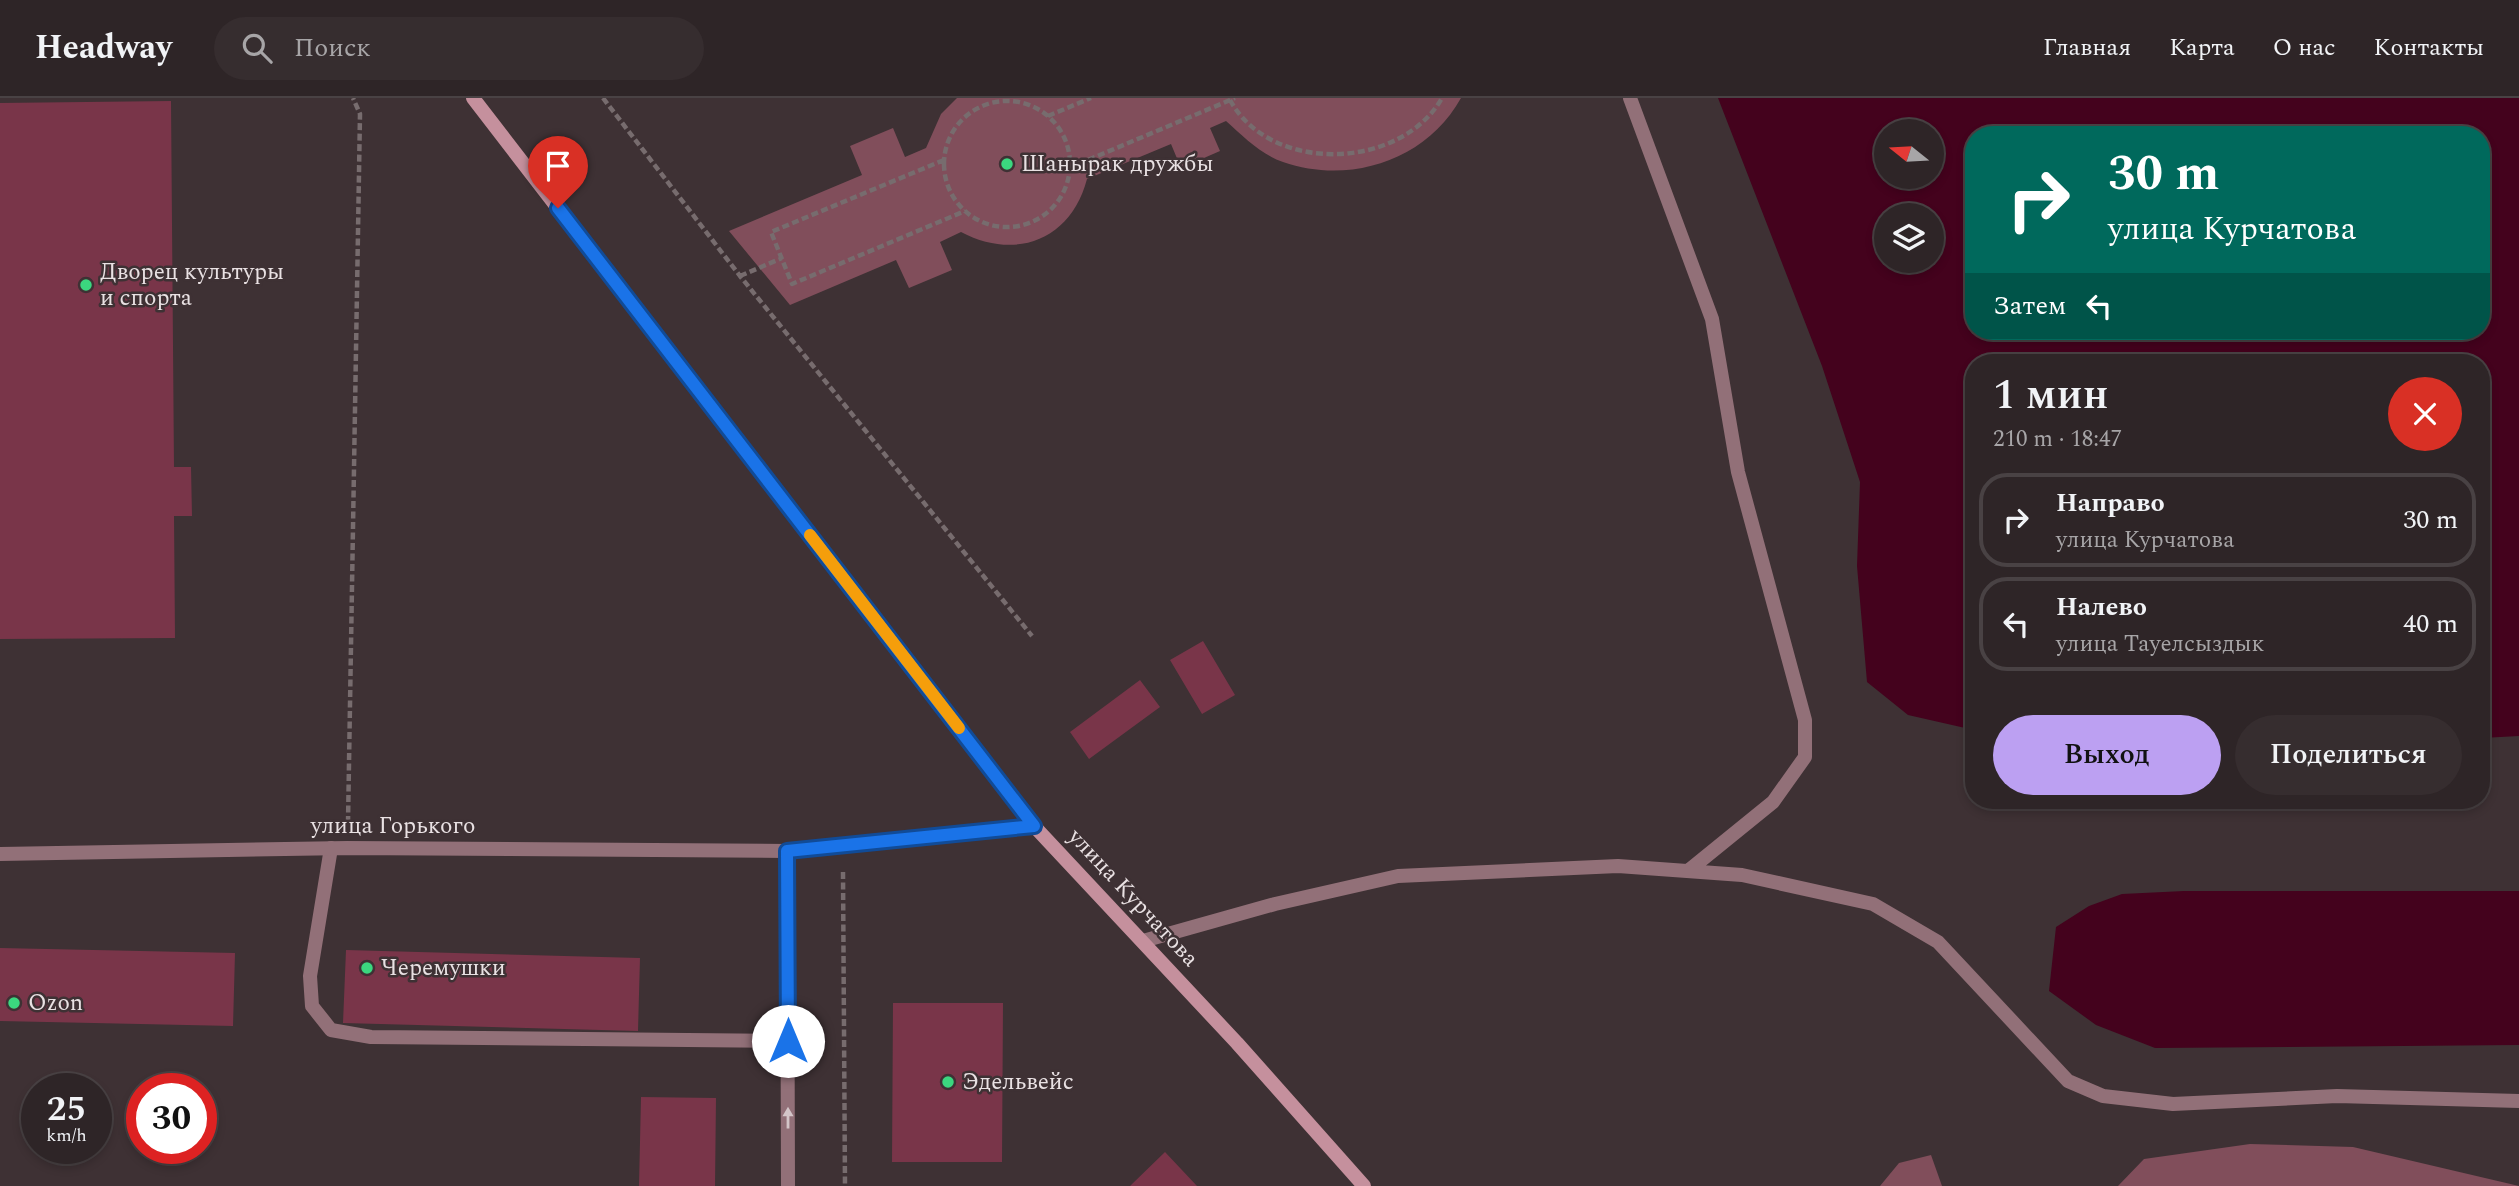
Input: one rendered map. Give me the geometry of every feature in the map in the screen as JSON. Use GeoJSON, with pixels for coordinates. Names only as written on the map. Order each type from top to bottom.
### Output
{"type":"FeatureCollection","features":[{"type":"Feature","properties":{"kind":"street"},"geometry":{"type":"LineString","coordinates":[[473,98],[1034,826]]}},
{"type":"Feature","properties":{"kind":"street"},"geometry":{"type":"LineString","coordinates":[[1630,98],[1712,319],[1738,472],[1805,720],[1805,757],[1773,802],[1688,871]]}},
{"type":"Feature","properties":{"kind":"street","name":"улица Курчатова"},"geometry":{"type":"LineString","coordinates":[[787,851],[1034,826],[1364,1186]]}},
{"type":"Feature","properties":{"kind":"street","name":"улица Горького"},"geometry":{"type":"LineString","coordinates":[[0,854],[331,848],[787,851]]}},
{"type":"Feature","properties":{"kind":"street"},"geometry":{"type":"LineString","coordinates":[[331,848],[310,976],[312,1006],[331,1030],[372,1037],[788,1041]]}},
{"type":"Feature","properties":{"kind":"street"},"geometry":{"type":"LineString","coordinates":[[787,851],[788,1186]]}},
{"type":"Feature","properties":{"kind":"street"},"geometry":{"type":"LineString","coordinates":[[1143,942],[1275,904],[1398,876],[1618,866],[1742,875],[1873,904],[1938,942],[2068,1081],[2103,1096],[2173,1104],[2337,1096],[2519,1101]]}},
{"type":"Feature","properties":{"kind":"path"},"geometry":{"type":"LineString","coordinates":[[347,848],[360,114],[353,98]]}},
{"type":"Feature","properties":{"kind":"path"},"geometry":{"type":"LineString","coordinates":[[603,98],[740,276],[1032,636]]}},
{"type":"Feature","properties":{"kind":"path"},"geometry":{"type":"LineString","coordinates":[[1048,116],[1091,98]]}},
{"type":"Feature","properties":{"kind":"path"},"geometry":{"type":"LineString","coordinates":[[1069,168],[1233,99],[1257,129],[1286,146],[1319,155],[1353,155],[1385,146],[1415,129],[1442,98]]}},
{"type":"Feature","properties":{"kind":"path"},"geometry":{"type":"LineString","coordinates":[[1014,101],[1031,105],[1048,116],[1065,139],[1069,168],[1065,188],[1057,202],[1031,222],[998,227],[965,211],[948,188],[944,160],[948,140],[956,125],[982,105],[1014,101]]}},
{"type":"Feature","properties":{"kind":"path"},"geometry":{"type":"LineString","coordinates":[[944,160],[771,232],[792,284],[965,211]]}},
{"type":"Feature","properties":{"kind":"path"},"geometry":{"type":"LineString","coordinates":[[740,276],[782,258]]}},
{"type":"Feature","properties":{"kind":"path"},"geometry":{"type":"LineString","coordinates":[[843,846],[845,1186]]}},
{"type":"Feature","properties":{"kind":"shaded area"},"geometry":{"type":"Polygon","coordinates":[[[957,98],[1461,98],[1446,120],[1428,138],[1407,152],[1384,162],[1334,171],[1308,168],[1275,159],[1226,121],[1210,128],[1220,151],[1181,168],[1171,144],[1087,179],[1079,200],[1068,217],[1055,230],[1039,239],[1002,245],[982,241],[961,232],[940,242],[952,270],[909,288],[896,260],[790,305],[729,231],[862,175],[850,146],[893,128],[905,157],[926,148],[941,114],[957,98]]]}},
{"type":"Feature","properties":{"kind":"shaded area"},"geometry":{"type":"Polygon","coordinates":[[[1718,98],[2519,98],[2519,736],[2490,738],[2490,354],[1965,354],[1965,728],[1908,715],[1867,682],[1857,566],[1860,482],[1822,366],[1718,98]]]}},
{"type":"Feature","properties":{"kind":"shaded area"},"geometry":{"type":"Polygon","coordinates":[[[2184,891],[2519,891],[2519,1045],[2155,1048],[2096,1025],[2049,991],[2056,927],[2089,906],[2122,894],[2184,891]]]}},
{"type":"Feature","properties":{"kind":"shaded area"},"geometry":{"type":"Polygon","coordinates":[[[2250,1144],[2353,1147],[2519,1186],[2118,1186],[2144,1159],[2250,1144]]]}},
{"type":"Feature","properties":{"kind":"shaded area"},"geometry":{"type":"Polygon","coordinates":[[[1931,1155],[1942,1186],[1880,1186],[1899,1163],[1931,1155]]]}},
{"type":"Feature","properties":{"kind":"building","name":"Дворец культуры и спорта"},"geometry":{"type":"Polygon","coordinates":[[[171,101],[174,467],[191,467],[192,516],[174,516],[175,638],[0,639],[0,103],[171,101]]]}},
{"type":"Feature","properties":{"kind":"building"},"geometry":{"type":"Polygon","coordinates":[[[1203,641],[1235,695],[1202,714],[1170,660],[1203,641]]]}},
{"type":"Feature","properties":{"kind":"building"},"geometry":{"type":"Polygon","coordinates":[[[1140,680],[1160,707],[1089,759],[1070,732],[1140,680]]]}},
{"type":"Feature","properties":{"kind":"building"},"geometry":{"type":"Polygon","coordinates":[[[0,948],[235,953],[233,1026],[0,1021],[0,948]]]}},
{"type":"Feature","properties":{"kind":"building"},"geometry":{"type":"Polygon","coordinates":[[[346,950],[640,958],[638,1031],[343,1023],[346,950]]]}},
{"type":"Feature","properties":{"kind":"building","name":"Эдельвейс"},"geometry":{"type":"Polygon","coordinates":[[[893,1003],[1003,1003],[1002,1162],[892,1162],[893,1003]]]}},
{"type":"Feature","properties":{"kind":"building"},"geometry":{"type":"Polygon","coordinates":[[[641,1097],[716,1098],[715,1186],[639,1186],[641,1097]]]}},
{"type":"Feature","properties":{"kind":"building"},"geometry":{"type":"Polygon","coordinates":[[[1165,1152],[1197,1186],[1130,1186],[1165,1152]]]}},
{"type":"Feature","properties":{"kind":"slow traffic"},"geometry":{"type":"LineString","coordinates":[[810,535],[959,728]]}},
{"type":"Feature","properties":{"kind":"place","name":"Шанырак дружбы"},"geometry":{"type":"Point","coordinates":[1007,164]}},
{"type":"Feature","properties":{"kind":"place","name":"Дворец культуры и спорта"},"geometry":{"type":"Point","coordinates":[86,285]}},
{"type":"Feature","properties":{"kind":"place","name":"Черемушки"},"geometry":{"type":"Point","coordinates":[367,968]}},
{"type":"Feature","properties":{"kind":"place","name":"Ozon"},"geometry":{"type":"Point","coordinates":[14,1003]}},
{"type":"Feature","properties":{"kind":"place","name":"Эдельвейс"},"geometry":{"type":"Point","coordinates":[948,1082]}},
{"type":"Feature","properties":{"kind":"route"},"geometry":{"type":"LineString","coordinates":[[558,208],[1034,826],[787,851],[788,1041]]}}]}
